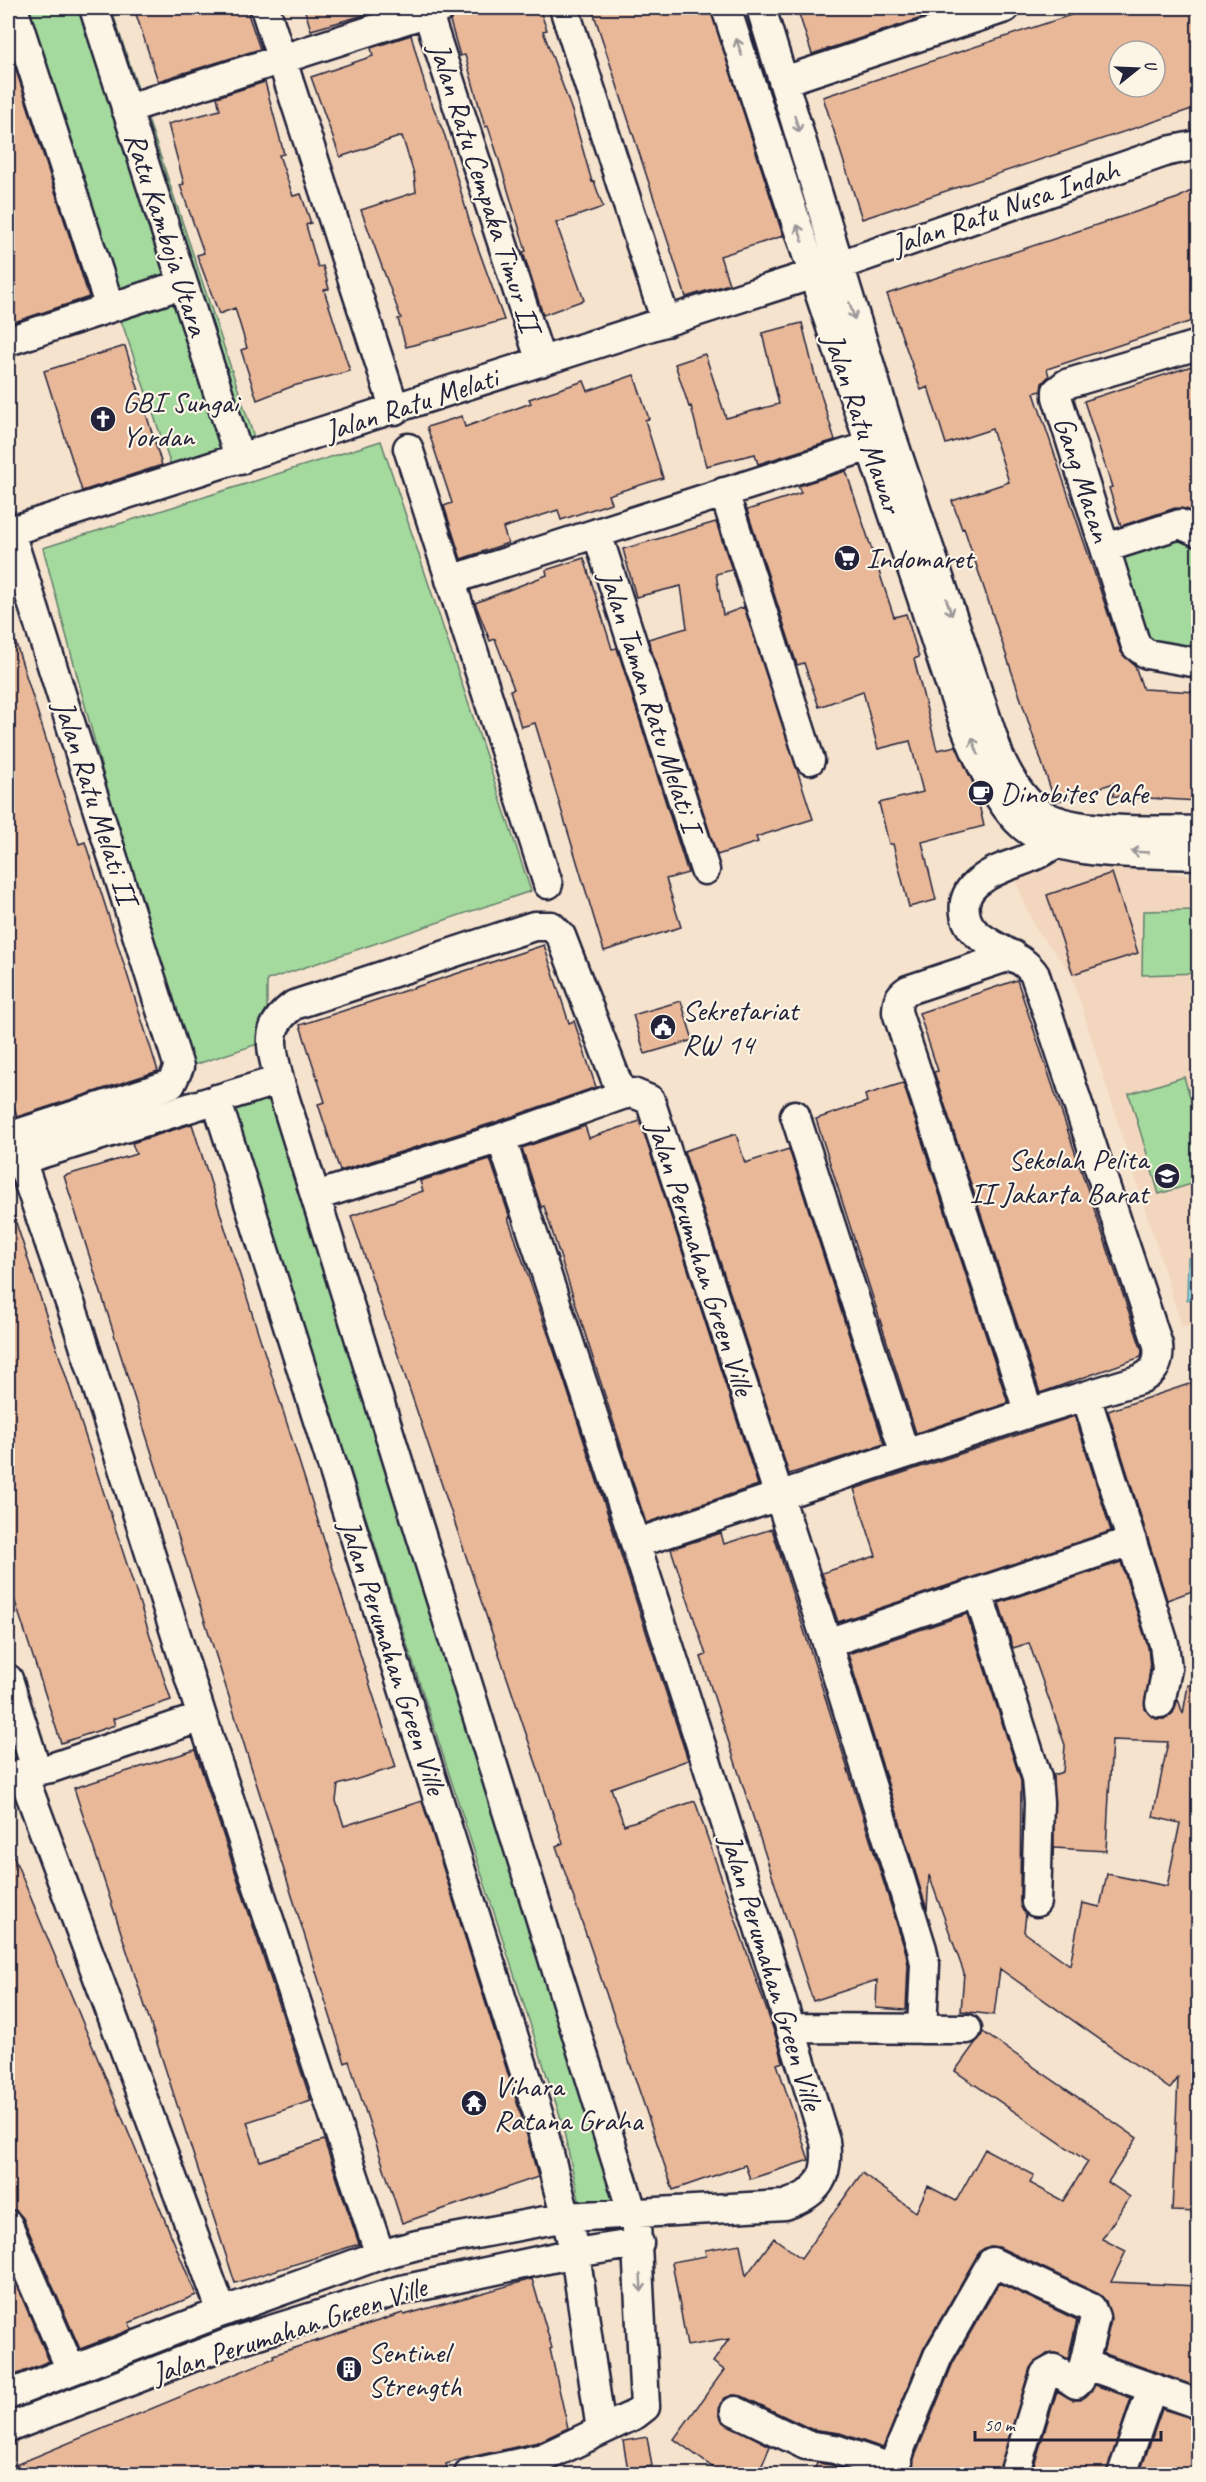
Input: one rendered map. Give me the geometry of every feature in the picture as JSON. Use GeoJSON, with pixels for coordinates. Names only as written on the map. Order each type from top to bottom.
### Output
{"type":"FeatureCollection","features":[{"type":"Feature","properties":{"kind":"street"},"geometry":{"type":"LineString","coordinates":[[13,8],[110,308]]}},
{"type":"Feature","properties":{"kind":"street","name":"Ratu Kamboja Utara"},"geometry":{"type":"LineString","coordinates":[[94,8],[240,460]]}},
{"type":"Feature","properties":{"kind":"street"},"geometry":{"type":"LineString","coordinates":[[265,8],[395,410]]}},
{"type":"Feature","properties":{"kind":"street"},"geometry":{"type":"LineString","coordinates":[[564,8],[666,322]]}},
{"type":"Feature","properties":{"kind":"street","name":"Jalan Ratu Mawar"},"geometry":{"type":"LineString","coordinates":[[726,8],[892,438],[999,756],[1011,782],[1055,831],[1086,849],[1198,855]]}},
{"type":"Feature","properties":{"kind":"street","name":"Jalan Ratu Mawar"},"geometry":{"type":"LineString","coordinates":[[761,8],[784,81],[826,269],[870,446],[959,704],[991,784],[1007,809],[1024,827],[1055,831],[1095,828],[1198,831]]}},
{"type":"Feature","properties":{"kind":"street"},"geometry":{"type":"LineString","coordinates":[[784,81],[1005,8]]}},
{"type":"Feature","properties":{"kind":"street"},"geometry":{"type":"LineString","coordinates":[[126,109],[432,9]]}},
{"type":"Feature","properties":{"kind":"street","name":"Jalan Ratu Cempaka Timur II"},"geometry":{"type":"LineString","coordinates":[[432,9],[541,362]]}},
{"type":"Feature","properties":{"kind":"street","name":"Jalan Ratu Nusa Indah"},"geometry":{"type":"LineString","coordinates":[[826,269],[1145,159],[1198,145]]}},
{"type":"Feature","properties":{"kind":"street","name":"Jalan Ratu Melati"},"geometry":{"type":"LineString","coordinates":[[8,530],[240,460],[826,269]]}},
{"type":"Feature","properties":{"kind":"street"},"geometry":{"type":"LineString","coordinates":[[8,341],[183,284]]}},
{"type":"Feature","properties":{"kind":"street","name":"Gang Macan"},"geometry":{"type":"LineString","coordinates":[[1198,345],[1066,384],[1058,391],[1136,646],[1140,651],[1198,663]]}},
{"type":"Feature","properties":{"kind":"street","name":"Jalan Taman Ratu Melati I"},"geometry":{"type":"LineString","coordinates":[[450,580],[870,446]]}},
{"type":"Feature","properties":{"kind":"street"},"geometry":{"type":"LineString","coordinates":[[408,448],[548,884]]}},
{"type":"Feature","properties":{"kind":"street"},"geometry":{"type":"LineString","coordinates":[[724,492],[810,760]]}},
{"type":"Feature","properties":{"kind":"street"},"geometry":{"type":"LineString","coordinates":[[1105,548],[1180,524],[1198,532]]}},
{"type":"Feature","properties":{"kind":"street","name":"Jalan Ratu Melati II"},"geometry":{"type":"LineString","coordinates":[[8,530],[178,1061],[178,1073],[171,1084],[12,1154]]}},
{"type":"Feature","properties":{"kind":"street","name":"Jalan Taman Ratu Melati I"},"geometry":{"type":"LineString","coordinates":[[597,533],[705,870]]}},
{"type":"Feature","properties":{"kind":"street"},"geometry":{"type":"LineString","coordinates":[[637,1543],[1029,1413],[1149,1376],[1156,1367],[1160,1356],[1158,1345],[1035,975],[1030,967],[1013,955],[979,936],[969,925],[964,909],[967,894],[978,882],[995,870],[1041,853],[1048,848],[1055,831]]}},
{"type":"Feature","properties":{"kind":"street","name":"Jalan Perumahan Green Ville"},"geometry":{"type":"LineString","coordinates":[[469,2475],[546,2466],[601,2430],[636,2414],[645,2407],[636,2226],[279,1080],[271,1042],[273,1028],[280,1015],[294,1005],[534,926],[551,926],[561,936],[622,1095]]}},
{"type":"Feature","properties":{"kind":"street"},"geometry":{"type":"LineString","coordinates":[[1013,955],[908,990],[901,994],[897,1002],[897,1012],[1029,1413]]}},
{"type":"Feature","properties":{"kind":"street"},"geometry":{"type":"LineString","coordinates":[[12,1154],[279,1080]]}},
{"type":"Feature","properties":{"kind":"street","name":"Jalan Perumahan Green Ville"},"geometry":{"type":"LineString","coordinates":[[316,1196],[501,1138],[622,1095],[633,1093],[650,1100],[827,1643],[922,1949],[925,1964],[922,2030]]}},
{"type":"Feature","properties":{"kind":"street","name":"Jalan Perumahan Green Ville"},"geometry":{"type":"LineString","coordinates":[[216,1099],[541,2123],[576,2253],[601,2430]]}},
{"type":"Feature","properties":{"kind":"street"},"geometry":{"type":"LineString","coordinates":[[795,1115],[905,1454]]}},
{"type":"Feature","properties":{"kind":"street","name":"Jalan Perumahan Green Ville"},"geometry":{"type":"LineString","coordinates":[[8,2395],[222,2312],[380,2255],[566,2217],[636,2226],[784,2205],[803,2199],[816,2188],[824,2174],[827,2158],[825,2141],[790,2028],[637,1543],[501,1138]]}},
{"type":"Feature","properties":{"kind":"street","name":"Jalan Perumahan Green Ville"},"geometry":{"type":"LineString","coordinates":[[12,1154],[81,1334],[202,1717],[380,2255]]}},
{"type":"Feature","properties":{"kind":"street"},"geometry":{"type":"LineString","coordinates":[[1086,1396],[1164,1644],[1167,1669],[1160,1703]]}},
{"type":"Feature","properties":{"kind":"street"},"geometry":{"type":"LineString","coordinates":[[827,1643],[1132,1541]]}},
{"type":"Feature","properties":{"kind":"street"},"geometry":{"type":"LineString","coordinates":[[978,1593],[1037,1778],[1039,1802],[1036,1902]]}},
{"type":"Feature","properties":{"kind":"street","name":"Jalan Perumahan Green Ville"},"geometry":{"type":"LineString","coordinates":[[8,1678],[23,1775],[222,2312]]}},
{"type":"Feature","properties":{"kind":"street"},"geometry":{"type":"LineString","coordinates":[[23,1775],[202,1717]]}},
{"type":"Feature","properties":{"kind":"street"},"geometry":{"type":"LineString","coordinates":[[790,2028],[967,2029]]}},
{"type":"Feature","properties":{"kind":"street"},"geometry":{"type":"LineString","coordinates":[[8,2225],[71,2370]]}},
{"type":"Feature","properties":{"kind":"street","name":"Jalan Perumahan Green Ville"},"geometry":{"type":"LineString","coordinates":[[8,2428],[230,2343],[386,2294],[576,2253],[636,2226]]}},
{"type":"Feature","properties":{"kind":"street"},"geometry":{"type":"LineString","coordinates":[[735,2411],[813,2448],[835,2449],[897,2472],[897,2456],[938,2356],[992,2262],[1090,2308],[1095,2317],[1080,2380],[1076,2384],[1054,2369],[1045,2374],[1014,2475]]}},
{"type":"Feature","properties":{"kind":"street"},"geometry":{"type":"LineString","coordinates":[[1084,2364],[1198,2404]]}},
{"type":"Feature","properties":{"kind":"street"},"geometry":{"type":"LineString","coordinates":[[1122,2475],[1152,2388]]}},
{"type":"Feature","properties":{"kind":"shaded area","name":"Sekolah Pelita II Jakarta Barat"},"geometry":{"type":"Polygon","coordinates":[[[1032,856],[1198,876],[1198,1326],[1182,1327],[1071,973],[1035,928],[1012,873],[1032,856]]]}},
{"type":"Feature","properties":{"kind":"green space"},"geometry":{"type":"Polygon","coordinates":[[[14,8],[111,8],[262,461],[178,486],[14,8]]]}},
{"type":"Feature","properties":{"kind":"green space"},"geometry":{"type":"Polygon","coordinates":[[[381,441],[531,891],[267,980],[267,1041],[182,1069],[43,548],[381,441]]]}},
{"type":"Feature","properties":{"kind":"green space"},"geometry":{"type":"Polygon","coordinates":[[[1182,532],[1198,545],[1198,649],[1144,641],[1113,553],[1182,532]]]}},
{"type":"Feature","properties":{"kind":"green space"},"geometry":{"type":"Polygon","coordinates":[[[1198,910],[1198,973],[1142,975],[1143,911],[1198,910]]]}},
{"type":"Feature","properties":{"kind":"green space"},"geometry":{"type":"Polygon","coordinates":[[[275,1068],[631,2220],[584,2221],[561,2119],[225,1083],[275,1068]]]}},
{"type":"Feature","properties":{"kind":"green space"},"geometry":{"type":"Polygon","coordinates":[[[1184,1077],[1198,1123],[1198,1182],[1159,1194],[1129,1094],[1184,1077]]]}},
{"type":"Feature","properties":{"kind":"water"},"geometry":{"type":"Polygon","coordinates":[[[1188,1258],[1198,1258],[1198,1300],[1187,1300],[1188,1258]]]}},
{"type":"Feature","properties":{"kind":"building"},"geometry":{"type":"Polygon","coordinates":[[[134,8],[246,8],[260,49],[158,81],[134,8]]]}},
{"type":"Feature","properties":{"kind":"building"},"geometry":{"type":"Polygon","coordinates":[[[304,8],[389,8],[311,30],[304,8]]]}},
{"type":"Feature","properties":{"kind":"building"},"geometry":{"type":"Polygon","coordinates":[[[457,8],[539,8],[547,30],[543,31],[572,111],[592,182],[594,181],[603,207],[556,223],[584,300],[543,315],[523,252],[526,251],[499,160],[488,126],[485,127],[465,55],[460,56],[450,21],[457,8]]]}},
{"type":"Feature","properties":{"kind":"building"},"geometry":{"type":"Polygon","coordinates":[[[592,8],[710,8],[783,236],[720,256],[729,284],[686,297],[592,8]]]}},
{"type":"Feature","properties":{"kind":"building"},"geometry":{"type":"Polygon","coordinates":[[[797,8],[949,8],[949,9],[812,54],[797,8]]]}},
{"type":"Feature","properties":{"kind":"building"},"geometry":{"type":"Polygon","coordinates":[[[1092,8],[1198,8],[1198,107],[862,219],[823,97],[1092,8]]]}},
{"type":"Feature","properties":{"kind":"building"},"geometry":{"type":"Polygon","coordinates":[[[411,35],[426,89],[445,136],[473,234],[504,320],[406,347],[398,319],[401,318],[361,210],[416,192],[414,174],[402,136],[340,157],[311,77],[373,56],[371,48],[411,35]]]}},
{"type":"Feature","properties":{"kind":"building"},"geometry":{"type":"Polygon","coordinates":[[[8,45],[89,297],[8,324],[8,45]]]}},
{"type":"Feature","properties":{"kind":"building"},"geometry":{"type":"Polygon","coordinates":[[[265,82],[284,154],[279,155],[293,196],[301,194],[311,223],[306,225],[318,267],[323,266],[329,289],[324,290],[350,371],[293,386],[257,400],[241,350],[247,348],[235,308],[219,314],[197,255],[204,253],[180,185],[184,184],[168,124],[220,110],[217,97],[265,82]]]}},
{"type":"Feature","properties":{"kind":"building"},"geometry":{"type":"Polygon","coordinates":[[[1198,187],[1198,319],[1047,369],[1049,376],[1042,383],[1041,391],[1034,393],[1121,652],[1135,666],[1143,689],[1198,692],[1198,801],[1113,796],[1114,783],[1055,802],[964,528],[962,529],[952,501],[1009,482],[992,429],[946,444],[928,387],[921,390],[887,294],[1178,198],[1198,187]]]}},
{"type":"Feature","properties":{"kind":"building"},"geometry":{"type":"Polygon","coordinates":[[[802,323],[835,440],[758,464],[755,454],[706,466],[691,406],[689,407],[675,364],[705,354],[726,418],[779,404],[762,333],[802,323]]]}},
{"type":"Feature","properties":{"kind":"building","name":"GBI Sungai Yordan"},"geometry":{"type":"Polygon","coordinates":[[[125,346],[162,465],[82,491],[44,371],[125,346]]]}},
{"type":"Feature","properties":{"kind":"building"},"geometry":{"type":"Polygon","coordinates":[[[1198,364],[1198,514],[1186,509],[1175,508],[1121,526],[1109,488],[1112,487],[1084,401],[1198,364]]]}},
{"type":"Feature","properties":{"kind":"building"},"geometry":{"type":"Polygon","coordinates":[[[634,375],[649,419],[645,420],[663,478],[608,495],[611,503],[561,520],[558,510],[503,528],[508,543],[461,559],[444,506],[452,503],[427,427],[462,416],[465,427],[531,403],[529,399],[584,381],[588,391],[634,375]]]}},
{"type":"Feature","properties":{"kind":"building"},"geometry":{"type":"Polygon","coordinates":[[[846,471],[894,617],[906,614],[919,657],[914,659],[937,750],[956,746],[975,787],[984,826],[922,842],[936,900],[909,907],[893,844],[889,844],[879,803],[923,792],[910,741],[878,749],[863,691],[819,707],[804,663],[797,665],[747,510],[801,493],[798,486],[846,471]]]}},
{"type":"Feature","properties":{"kind":"building"},"geometry":{"type":"Polygon","coordinates":[[[716,522],[732,570],[716,574],[723,615],[744,607],[813,819],[756,837],[758,842],[717,855],[648,639],[687,628],[681,586],[636,597],[623,549],[716,522]]]}},
{"type":"Feature","properties":{"kind":"building"},"geometry":{"type":"Polygon","coordinates":[[[584,558],[612,649],[617,648],[688,873],[666,879],[681,927],[604,951],[535,723],[521,727],[510,690],[514,689],[495,639],[490,641],[475,603],[547,575],[546,570],[584,558]]]}},
{"type":"Feature","properties":{"kind":"building"},"geometry":{"type":"Polygon","coordinates":[[[12,631],[79,844],[85,842],[158,1071],[17,1117],[8,1085],[8,632],[12,631]]]}},
{"type":"Feature","properties":{"kind":"building"},"geometry":{"type":"Polygon","coordinates":[[[1112,873],[1138,953],[1073,974],[1047,895],[1112,873]]]}},
{"type":"Feature","properties":{"kind":"building"},"geometry":{"type":"Polygon","coordinates":[[[544,945],[569,1023],[574,1021],[596,1087],[496,1122],[340,1171],[318,1104],[325,1102],[300,1025],[544,945]]]}},
{"type":"Feature","properties":{"kind":"building"},"geometry":{"type":"Polygon","coordinates":[[[1017,980],[1142,1351],[1141,1357],[1040,1393],[934,1072],[938,1071],[919,1013],[1017,980]]]}},
{"type":"Feature","properties":{"kind":"building","name":"Sekretariat RW 14"},"geometry":{"type":"Polygon","coordinates":[[[681,1001],[693,1040],[645,1054],[633,1015],[681,1001]]]}},
{"type":"Feature","properties":{"kind":"building"},"geometry":{"type":"Polygon","coordinates":[[[903,1083],[1008,1403],[916,1433],[816,1119],[867,1102],[865,1095],[903,1083]]]}},
{"type":"Feature","properties":{"kind":"building"},"geometry":{"type":"Polygon","coordinates":[[[640,1121],[758,1485],[646,1523],[544,1206],[541,1207],[522,1148],[585,1126],[589,1138],[640,1121]]]}},
{"type":"Feature","properties":{"kind":"building"},"geometry":{"type":"Polygon","coordinates":[[[192,1124],[396,1767],[338,1785],[336,1801],[344,1826],[422,1801],[525,2128],[538,2177],[402,2223],[349,2061],[345,2063],[64,1176],[136,1154],[132,1143],[192,1124]]]}},
{"type":"Feature","properties":{"kind":"building"},"geometry":{"type":"Polygon","coordinates":[[[736,1134],[745,1163],[789,1149],[884,1444],[789,1474],[684,1151],[736,1134]]]}},
{"type":"Feature","properties":{"kind":"building"},"geometry":{"type":"Polygon","coordinates":[[[490,1159],[688,1760],[611,1788],[624,1825],[695,1801],[779,2046],[783,2062],[777,2064],[809,2160],[750,2179],[745,2165],[673,2190],[556,1846],[563,1843],[351,1216],[423,1191],[420,1181],[490,1159]]]}},
{"type":"Feature","properties":{"kind":"building"},"geometry":{"type":"Polygon","coordinates":[[[8,1210],[12,1210],[171,1700],[113,1719],[115,1725],[61,1743],[8,1580],[8,1210]]]}},
{"type":"Feature","properties":{"kind":"building"},"geometry":{"type":"Polygon","coordinates":[[[1198,1381],[1198,1589],[1167,1600],[1108,1411],[1198,1381]]]}},
{"type":"Feature","properties":{"kind":"building"},"geometry":{"type":"Polygon","coordinates":[[[1075,1416],[1111,1531],[838,1622],[822,1573],[876,1556],[854,1489],[1075,1416]]]}},
{"type":"Feature","properties":{"kind":"building"},"geometry":{"type":"Polygon","coordinates":[[[772,1529],[906,1953],[908,1965],[906,2010],[876,2008],[877,1980],[813,2001],[701,1657],[706,1655],[671,1549],[721,1533],[724,1544],[772,1529]]]}},
{"type":"Feature","properties":{"kind":"building"},"geometry":{"type":"Polygon","coordinates":[[[1121,1562],[1148,1647],[1150,1668],[1145,1709],[1156,1719],[1165,1719],[1173,1713],[1178,1699],[1183,1714],[1188,1685],[1198,1685],[1198,2212],[1172,2211],[1178,2078],[1170,2089],[1000,1969],[994,2015],[961,2011],[964,1973],[929,1875],[927,1910],[848,1654],[967,1614],[1021,1781],[1020,1902],[1026,1914],[1024,1932],[1070,1965],[1082,1903],[1100,1907],[1107,1874],[1167,1886],[1180,1823],[1153,1817],[1168,1742],[1112,1740],[1106,1851],[1054,1848],[1053,1775],[1063,1772],[1065,1745],[1029,1643],[1013,1648],[999,1603],[1121,1562]]]}},
{"type":"Feature","properties":{"kind":"building"},"geometry":{"type":"Polygon","coordinates":[[[195,1750],[311,2101],[247,2122],[260,2161],[324,2140],[359,2244],[235,2283],[74,1788],[195,1750]]]}},
{"type":"Feature","properties":{"kind":"building"},"geometry":{"type":"Polygon","coordinates":[[[8,1843],[196,2295],[129,2323],[132,2329],[80,2349],[23,2218],[17,2211],[8,2209],[8,1843]]]}},
{"type":"Feature","properties":{"kind":"building"},"geometry":{"type":"Polygon","coordinates":[[[983,2032],[1137,2138],[1108,2182],[1130,2197],[1102,2239],[1126,2251],[1111,2282],[1198,2286],[1198,2387],[1103,2353],[1111,2320],[1106,2301],[1099,2294],[999,2247],[990,2246],[978,2254],[924,2348],[883,2448],[840,2433],[811,2429],[742,2396],[733,2395],[725,2398],[720,2404],[719,2413],[722,2421],[770,2446],[758,2475],[723,2475],[674,2439],[724,2370],[713,2362],[729,2339],[687,2346],[672,2262],[706,2256],[705,2250],[740,2244],[746,2276],[774,2238],[801,2258],[862,2173],[916,2212],[928,2186],[956,2201],[985,2149],[1034,2175],[1030,2183],[1063,2201],[1088,2162],[955,2071],[983,2032]]]}},
{"type":"Feature","properties":{"kind":"building"},"geometry":{"type":"Polygon","coordinates":[[[8,2265],[49,2361],[8,2378],[8,2265]]]}},
{"type":"Feature","properties":{"kind":"building"},"geometry":{"type":"Polygon","coordinates":[[[532,2279],[552,2348],[550,2349],[568,2428],[538,2442],[466,2458],[446,2464],[447,2468],[419,2475],[8,2475],[8,2468],[274,2358],[273,2355],[403,2313],[404,2315],[532,2279]]]}},
{"type":"Feature","properties":{"kind":"building"},"geometry":{"type":"Polygon","coordinates":[[[999,2283],[1077,2320],[1068,2359],[1055,2353],[1047,2354],[1030,2368],[998,2475],[913,2475],[914,2459],[953,2363],[999,2283]]]}},
{"type":"Feature","properties":{"kind":"building"},"geometry":{"type":"Polygon","coordinates":[[[1095,2385],[1131,2398],[1106,2475],[1031,2475],[1057,2391],[1073,2400],[1081,2400],[1095,2385]]]}},
{"type":"Feature","properties":{"kind":"building"},"geometry":{"type":"Polygon","coordinates":[[[1162,2409],[1198,2420],[1198,2475],[1139,2475],[1162,2409]]]}},
{"type":"Feature","properties":{"kind":"building"},"geometry":{"type":"Polygon","coordinates":[[[647,2437],[652,2466],[628,2470],[623,2441],[647,2437]]]}},
{"type":"Feature","properties":{"kind":"building"},"geometry":{"type":"Polygon","coordinates":[[[817,2463],[831,2465],[859,2475],[812,2475],[817,2463]]]}},
{"type":"Feature","properties":{"kind":"place","name":"GBI Sungai Yordan"},"geometry":{"type":"Point","coordinates":[103,419]}},
{"type":"Feature","properties":{"kind":"place","name":"Indomaret"},"geometry":{"type":"Point","coordinates":[847,558]}},
{"type":"Feature","properties":{"kind":"place","name":"Dinobites Cafe"},"geometry":{"type":"Point","coordinates":[981,793]}},
{"type":"Feature","properties":{"kind":"place","name":"Sekretariat RW 14"},"geometry":{"type":"Point","coordinates":[663,1027]}},
{"type":"Feature","properties":{"kind":"place","name":"Sekolah Pelita II Jakarta Barat"},"geometry":{"type":"Point","coordinates":[1167,1176]}},
{"type":"Feature","properties":{"kind":"place","name":"Vihara Ratana Graha"},"geometry":{"type":"Point","coordinates":[474,2103]}},
{"type":"Feature","properties":{"kind":"place","name":"Sentinel Strength"},"geometry":{"type":"Point","coordinates":[349,2369]}}]}
